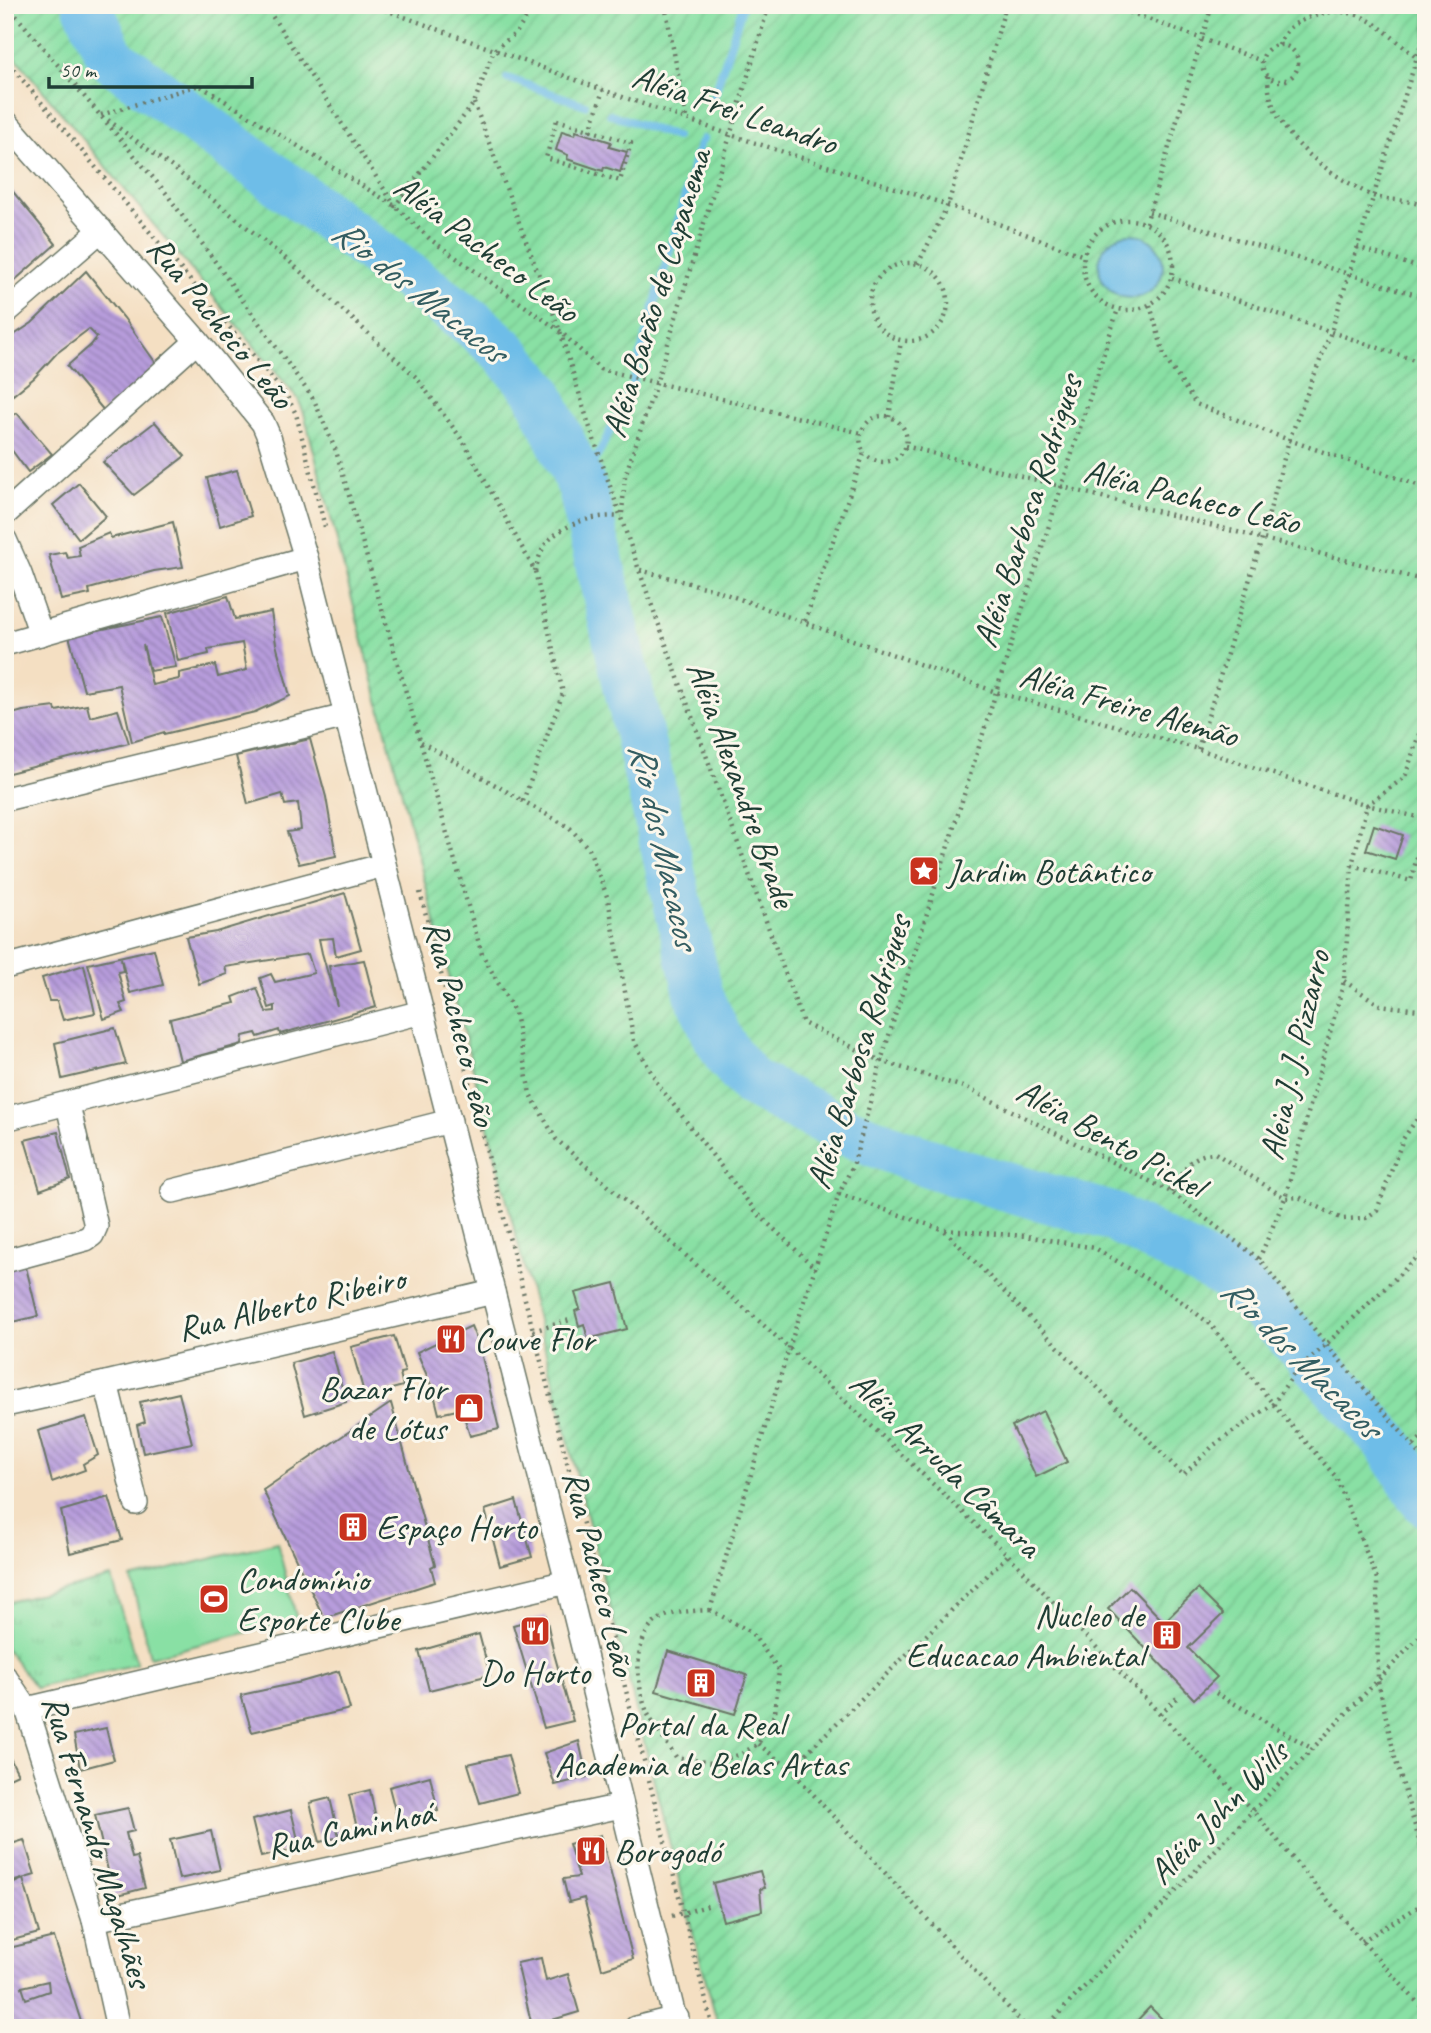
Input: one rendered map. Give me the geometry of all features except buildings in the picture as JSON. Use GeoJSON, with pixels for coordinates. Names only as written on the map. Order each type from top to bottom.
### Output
{"type":"FeatureCollection","features":[{"type":"Feature","properties":{"kind":"street","name":"Rua Pacheco Leão"},"geometry":{"type":"LineString","coordinates":[[5,121],[197,341],[262,423],[269,437],[306,558],[677,2023]]}},
{"type":"Feature","properties":{"kind":"street"},"geometry":{"type":"LineString","coordinates":[[5,313],[101,230]]}},
{"type":"Feature","properties":{"kind":"street"},"geometry":{"type":"LineString","coordinates":[[5,514],[197,341]]}},
{"type":"Feature","properties":{"kind":"street"},"geometry":{"type":"LineString","coordinates":[[5,540],[41,634]]}},
{"type":"Feature","properties":{"kind":"street"},"geometry":{"type":"LineString","coordinates":[[5,644],[306,558]]}},
{"type":"Feature","properties":{"kind":"street"},"geometry":{"type":"LineString","coordinates":[[5,799],[346,716]]}},
{"type":"Feature","properties":{"kind":"street"},"geometry":{"type":"LineString","coordinates":[[5,967],[384,865]]}},
{"type":"Feature","properties":{"kind":"street"},"geometry":{"type":"LineString","coordinates":[[5,1119],[422,1013]]}},
{"type":"Feature","properties":{"kind":"street"},"geometry":{"type":"LineString","coordinates":[[5,1261],[86,1239],[92,1235],[96,1226],[68,1105]]}},
{"type":"Feature","properties":{"kind":"street"},"geometry":{"type":"LineString","coordinates":[[173,1192],[450,1121]]}},
{"type":"Feature","properties":{"kind":"street","name":"Rua Alberto Ribeiro"},"geometry":{"type":"LineString","coordinates":[[5,1405],[493,1292]]}},
{"type":"Feature","properties":{"kind":"street"},"geometry":{"type":"LineString","coordinates":[[106,1383],[136,1503]]}},
{"type":"Feature","properties":{"kind":"street"},"geometry":{"type":"LineString","coordinates":[[27,1709],[567,1582]]}},
{"type":"Feature","properties":{"kind":"street","name":"Rua Fernando Magalhães"},"geometry":{"type":"LineString","coordinates":[[5,1677],[27,1709],[93,1920],[118,2028]]}},
{"type":"Feature","properties":{"kind":"street","name":"Rua Caminhoá"},"geometry":{"type":"LineString","coordinates":[[93,1920],[621,1806]]}},
{"type":"Feature","properties":{"kind":"street"},"geometry":{"type":"LineString","coordinates":[[636,2028],[677,2023]]}},
{"type":"Feature","properties":{"kind":"path"},"geometry":{"type":"LineString","coordinates":[[265,5],[395,206],[474,103],[494,51],[516,33],[535,5]]}},
{"type":"Feature","properties":{"kind":"path","name":"Aléia Frei Leandro"},"geometry":{"type":"LineString","coordinates":[[372,5],[603,90],[947,205],[1084,256]]}},
{"type":"Feature","properties":{"kind":"path"},"geometry":{"type":"LineString","coordinates":[[665,5],[686,118]]}},
{"type":"Feature","properties":{"kind":"path","name":"Aléia Barão de Capanema"},"geometry":{"type":"LineString","coordinates":[[621,517],[625,476],[656,384],[769,5]]}},
{"type":"Feature","properties":{"kind":"path"},"geometry":{"type":"LineString","coordinates":[[918,264],[947,205],[1006,5]]}},
{"type":"Feature","properties":{"kind":"path"},"geometry":{"type":"LineString","coordinates":[[1110,5],[1262,61]]}},
{"type":"Feature","properties":{"kind":"path"},"geometry":{"type":"LineString","coordinates":[[1146,223],[1212,5]]}},
{"type":"Feature","properties":{"kind":"path"},"geometry":{"type":"LineString","coordinates":[[1278,45],[1288,27],[1327,11],[1346,9],[1369,19],[1416,57]]}},
{"type":"Feature","properties":{"kind":"path"},"geometry":{"type":"LineString","coordinates":[[1198,749],[1289,440],[1331,332],[1426,28]]}},
{"type":"Feature","properties":{"kind":"path"},"geometry":{"type":"LineString","coordinates":[[1278,45],[1290,47],[1295,51],[1299,63],[1298,69],[1285,81],[1268,76],[1262,67],[1267,50],[1278,45]]}},
{"type":"Feature","properties":{"kind":"path"},"geometry":{"type":"LineString","coordinates":[[1268,76],[1273,110],[1292,136],[1324,169],[1373,196],[1413,201],[1426,207]]}},
{"type":"Feature","properties":{"kind":"path","name":"Aléia Pacheco Leão"},"geometry":{"type":"LineString","coordinates":[[535,571],[463,442],[416,377],[290,262],[176,170],[101,115],[199,85],[395,206],[431,240],[560,331],[600,369],[861,433]]}},
{"type":"Feature","properties":{"kind":"path"},"geometry":{"type":"LineString","coordinates":[[590,131],[603,90]]}},
{"type":"Feature","properties":{"kind":"path"},"geometry":{"type":"LineString","coordinates":[[474,103],[560,331]]}},
{"type":"Feature","properties":{"kind":"path"},"geometry":{"type":"LineString","coordinates":[[557,120],[590,131],[631,143],[620,181],[546,158],[557,120]]}},
{"type":"Feature","properties":{"kind":"path"},"geometry":{"type":"LineString","coordinates":[[1149,212],[1426,298]]}},
{"type":"Feature","properties":{"kind":"path"},"geometry":{"type":"LineString","coordinates":[[1120,220],[1146,223],[1166,240],[1174,265],[1172,278],[1160,298],[1150,305],[1139,310],[1118,309],[1100,299],[1087,283],[1083,270],[1084,256],[1088,244],[1107,225],[1120,220]]}},
{"type":"Feature","properties":{"kind":"path"},"geometry":{"type":"LineString","coordinates":[[1357,247],[1426,270]]}},
{"type":"Feature","properties":{"kind":"path"},"geometry":{"type":"LineString","coordinates":[[904,263],[918,264],[940,279],[947,290],[948,304],[938,329],[927,337],[901,341],[878,326],[870,301],[873,287],[880,276],[891,267],[904,263]]}},
{"type":"Feature","properties":{"kind":"path"},"geometry":{"type":"LineString","coordinates":[[1172,278],[1426,364]]}},
{"type":"Feature","properties":{"kind":"path"},"geometry":{"type":"LineString","coordinates":[[1150,305],[1165,358],[1196,404],[1426,488]]}},
{"type":"Feature","properties":{"kind":"path","name":"Aléia Barbosa Rodrigues"},"geometry":{"type":"LineString","coordinates":[[710,1610],[789,1348],[839,1194],[853,1163],[881,1061],[1118,309]]}},
{"type":"Feature","properties":{"kind":"path","name":"Aléia Alexandre Brade"},"geometry":{"type":"LineString","coordinates":[[560,331],[639,570],[803,1023],[881,1061]]}},
{"type":"Feature","properties":{"kind":"path"},"geometry":{"type":"LineString","coordinates":[[889,417],[901,341]]}},
{"type":"Feature","properties":{"kind":"path"},"geometry":{"type":"LineString","coordinates":[[875,417],[889,417],[901,425],[906,439],[897,458],[884,463],[869,458],[864,453],[861,433],[863,427],[875,417]]}},
{"type":"Feature","properties":{"kind":"path","name":"Aléia Pacheco Leão"},"geometry":{"type":"LineString","coordinates":[[905,446],[1426,581]]}},
{"type":"Feature","properties":{"kind":"path"},"geometry":{"type":"LineString","coordinates":[[805,621],[864,453]]}},
{"type":"Feature","properties":{"kind":"path"},"geometry":{"type":"LineString","coordinates":[[523,801],[563,693],[535,571],[542,549],[566,527],[603,515],[621,517]]}},
{"type":"Feature","properties":{"kind":"path","name":"Aléia Freire Alemão"},"geometry":{"type":"LineString","coordinates":[[639,570],[715,590],[996,692],[1198,749],[1367,805],[1426,820]]}},
{"type":"Feature","properties":{"kind":"path"},"geometry":{"type":"LineString","coordinates":[[1367,805],[1405,776],[1426,713]]}},
{"type":"Feature","properties":{"kind":"path"},"geometry":{"type":"LineString","coordinates":[[419,741],[570,828],[589,849],[608,899],[634,1041],[659,1086],[757,1213],[816,1269]]}},
{"type":"Feature","properties":{"kind":"path","name":"Aleia J. J. Pizzarro"},"geometry":{"type":"LineString","coordinates":[[1259,1259],[1285,1198],[1344,981],[1352,865],[1367,805]]}},
{"type":"Feature","properties":{"kind":"path"},"geometry":{"type":"LineString","coordinates":[[1352,865],[1411,881],[1426,820]]}},
{"type":"Feature","properties":{"kind":"path"},"geometry":{"type":"LineString","coordinates":[[1344,981],[1380,1005],[1426,1011]]}},
{"type":"Feature","properties":{"kind":"path","name":"Aléia Bento Pickel"},"geometry":{"type":"LineString","coordinates":[[881,1061],[969,1089],[1171,1192],[1259,1259],[1326,1344],[1426,1461]]}},
{"type":"Feature","properties":{"kind":"path","name":"Aléia Arruda Câmara"},"geometry":{"type":"LineString","coordinates":[[530,1094],[556,1139],[789,1348],[1008,1555],[1253,1811],[1362,1941],[1426,2012]]}},
{"type":"Feature","properties":{"kind":"path"},"geometry":{"type":"LineString","coordinates":[[1171,1192],[1185,1167],[1193,1159],[1203,1154],[1215,1153],[1285,1198],[1299,1197],[1342,1219],[1366,1218],[1377,1210],[1403,1139],[1426,1106]]}},
{"type":"Feature","properties":{"kind":"path"},"geometry":{"type":"LineString","coordinates":[[839,1194],[944,1230],[1026,1236],[1095,1248],[1173,1295],[1212,1325],[1273,1404],[1336,1477],[1377,1578],[1378,1681],[1395,1759],[1423,1853],[1426,1874]]}},
{"type":"Feature","properties":{"kind":"path"},"geometry":{"type":"LineString","coordinates":[[944,1230],[1183,1475],[1214,1445],[1273,1404],[1297,1369],[1426,1249]]}},
{"type":"Feature","properties":{"kind":"path"},"geometry":{"type":"LineString","coordinates":[[505,1338],[570,1320]]}},
{"type":"Feature","properties":{"kind":"path"},"geometry":{"type":"LineString","coordinates":[[1415,1446],[1426,1433]]}},
{"type":"Feature","properties":{"kind":"path"},"geometry":{"type":"LineString","coordinates":[[790,1769],[1008,1555]]}},
{"type":"Feature","properties":{"kind":"path"},"geometry":{"type":"LineString","coordinates":[[710,1610],[751,1632],[779,1670],[775,1713],[758,1744],[739,1755],[711,1763],[676,1757],[647,1712],[638,1677],[645,1636],[654,1623],[681,1612],[710,1610]]}},
{"type":"Feature","properties":{"kind":"path","name":"Aléia John Wills"},"geometry":{"type":"LineString","coordinates":[[1045,2028],[1426,1630]]}},
{"type":"Feature","properties":{"kind":"path"},"geometry":{"type":"LineString","coordinates":[[1216,1693],[1313,1749]]}},
{"type":"Feature","properties":{"kind":"path"},"geometry":{"type":"LineString","coordinates":[[1160,1714],[1178,1698]]}},
{"type":"Feature","properties":{"kind":"path"},"geometry":{"type":"LineString","coordinates":[[758,1744],[790,1769],[1027,2028]]}},
{"type":"Feature","properties":{"kind":"path"},"geometry":{"type":"LineString","coordinates":[[1362,1941],[1426,1902]]}},
{"type":"Feature","properties":{"kind":"path"},"geometry":{"type":"LineString","coordinates":[[651,1922],[711,1905]]}},
{"type":"Feature","properties":{"kind":"green space","name":"Jardim Botântico"},"geometry":{"type":"Polygon","coordinates":[[[5,5],[1426,5],[1426,2028],[719,2028],[687,1912],[304,413],[298,399],[5,45],[5,5]]]}},
{"type":"Feature","properties":{"kind":"green space","name":"Condomínio Esporte Clube"},"geometry":{"type":"Polygon","coordinates":[[[277,1542],[297,1620],[150,1657],[131,1579],[277,1542]]]}},
{"type":"Feature","properties":{"kind":"green space"},"geometry":{"type":"Polygon","coordinates":[[[111,1577],[137,1664],[36,1688],[5,1648],[5,1603],[111,1577]]]}},
{"type":"Feature","properties":{"kind":"water"},"geometry":{"type":"Polygon","coordinates":[[[1131,234],[1154,243],[1163,266],[1154,289],[1131,298],[1108,289],[1099,266],[1108,243],[1131,234]]]}},
{"type":"Feature","properties":{"kind":"waterway","name":"Rio dos Macacos"},"geometry":{"type":"LineString","coordinates":[[87,5],[111,58],[472,323],[504,351],[537,390],[582,487],[699,995],[730,1058],[752,1083],[846,1131],[904,1154],[956,1172],[1113,1217],[1228,1276],[1287,1332],[1388,1443],[1426,1502]]}},
{"type":"Feature","properties":{"kind":"waterway"},"geometry":{"type":"LineString","coordinates":[[713,99],[743,5]]}},
{"type":"Feature","properties":{"kind":"waterway"},"geometry":{"type":"LineString","coordinates":[[507,78],[585,105]]}},
{"type":"Feature","properties":{"kind":"waterway"},"geometry":{"type":"LineString","coordinates":[[610,114],[676,137]]}},
{"type":"Feature","properties":{"kind":"waterway"},"geometry":{"type":"LineString","coordinates":[[582,487],[631,389],[699,145],[703,139]]}},
{"type":"Feature","properties":{"kind":"place","name":"Jardim Botântico"},"geometry":{"type":"Point","coordinates":[924,871]}},
{"type":"Feature","properties":{"kind":"place","name":"Couve Flor"},"geometry":{"type":"Point","coordinates":[451,1339]}},
{"type":"Feature","properties":{"kind":"place","name":"Bazar Flor de Lótus"},"geometry":{"type":"Point","coordinates":[469,1408]}},
{"type":"Feature","properties":{"kind":"place","name":"Espaço Horto"},"geometry":{"type":"Point","coordinates":[353,1527]}},
{"type":"Feature","properties":{"kind":"place","name":"Condomínio Esporte Clube"},"geometry":{"type":"Point","coordinates":[214,1599]}},
{"type":"Feature","properties":{"kind":"place","name":"Do Horto"},"geometry":{"type":"Point","coordinates":[535,1631]}},
{"type":"Feature","properties":{"kind":"place","name":"Nucleo de Educacao Ambiental"},"geometry":{"type":"Point","coordinates":[1167,1635]}},
{"type":"Feature","properties":{"kind":"place","name":"Portal da Real Academia de Belas Artas"},"geometry":{"type":"Point","coordinates":[701,1683]}},
{"type":"Feature","properties":{"kind":"place","name":"Borogodó"},"geometry":{"type":"Point","coordinates":[591,1851]}}]}
